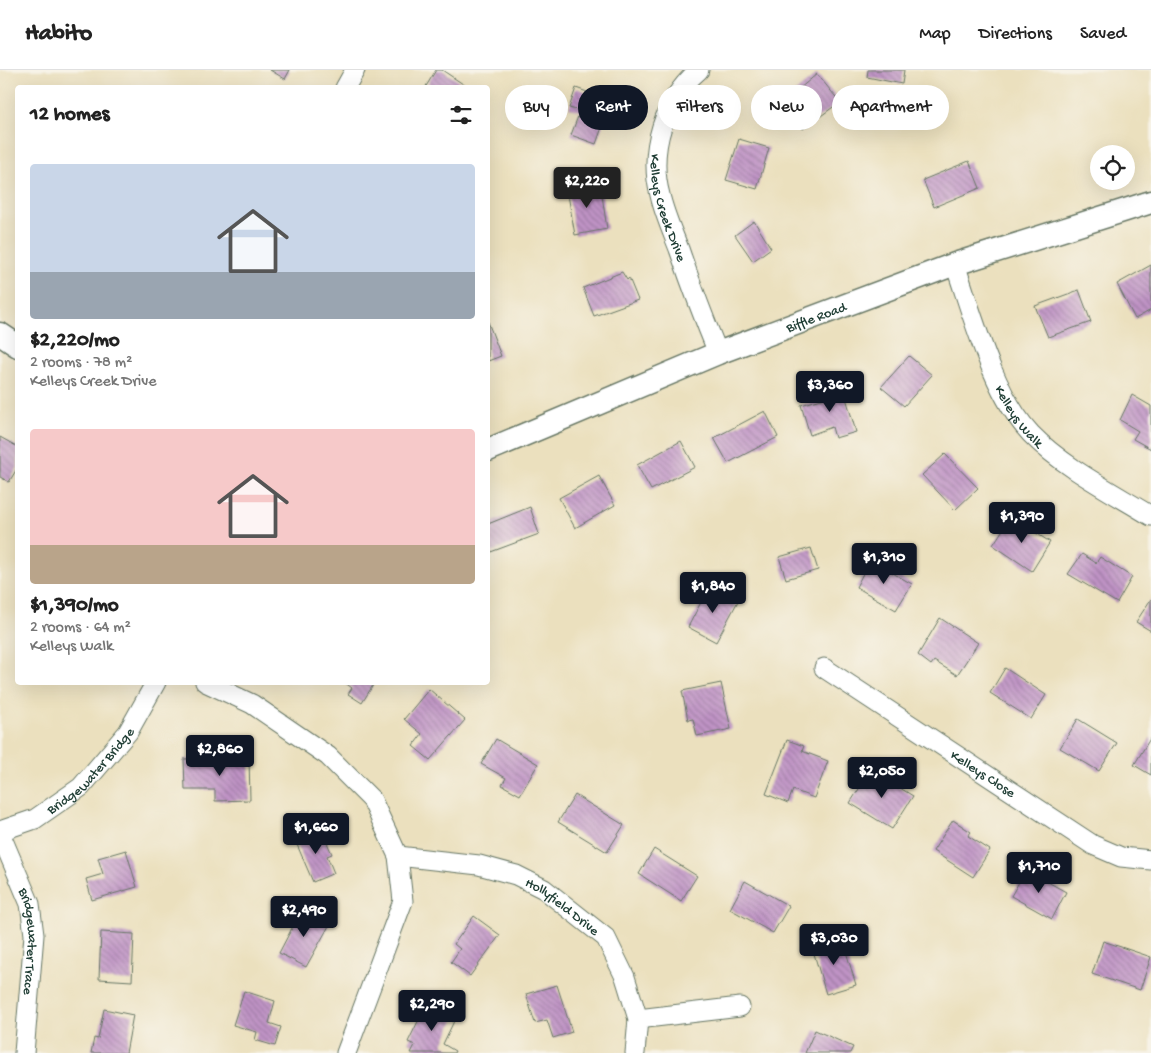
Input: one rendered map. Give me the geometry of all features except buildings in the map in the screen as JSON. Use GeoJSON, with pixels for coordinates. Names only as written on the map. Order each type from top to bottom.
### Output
{"type":"FeatureCollection","features":[{"type":"Feature","properties":{"kind":"street"},"geometry":{"type":"LineString","coordinates":[[347,85],[355,70]]}},
{"type":"Feature","properties":{"kind":"street","name":"Kelleys Creek Drive"},"geometry":{"type":"LineString","coordinates":[[699,70],[688,79],[670,104],[660,133],[656,164],[660,194],[690,282],[718,353]]}},
{"type":"Feature","properties":{"kind":"street","name":"Biffle Road"},"geometry":{"type":"LineString","coordinates":[[490,449],[718,353],[955,264],[1151,202]]}},
{"type":"Feature","properties":{"kind":"street","name":"Kelleys Walk"},"geometry":{"type":"LineString","coordinates":[[955,264],[998,385],[1030,433],[1053,454],[1151,516]]}},
{"type":"Feature","properties":{"kind":"street"},"geometry":{"type":"LineString","coordinates":[[0,334],[15,344]]}},
{"type":"Feature","properties":{"kind":"street","name":"Kelleys Close"},"geometry":{"type":"LineString","coordinates":[[824,668],[1093,845],[1121,857],[1151,860]]}},
{"type":"Feature","properties":{"kind":"street","name":"Bridgewater Bridge"},"geometry":{"type":"LineString","coordinates":[[0,832],[35,819],[81,787],[128,732],[154,685]]}},
{"type":"Feature","properties":{"kind":"street"},"geometry":{"type":"LineString","coordinates":[[211,685],[252,704],[328,756],[372,800],[398,856],[403,901],[346,1053]]}},
{"type":"Feature","properties":{"kind":"street","name":"Bridgewater Trace"},"geometry":{"type":"LineString","coordinates":[[0,832],[30,904],[34,935],[24,1053]]}},
{"type":"Feature","properties":{"kind":"street","name":"Hollyfield Drive"},"geometry":{"type":"LineString","coordinates":[[398,856],[479,866],[516,875],[544,889],[606,938],[625,976],[638,1019],[635,1053]]}},
{"type":"Feature","properties":{"kind":"street"},"geometry":{"type":"LineString","coordinates":[[638,1019],[740,1007]]}}]}
